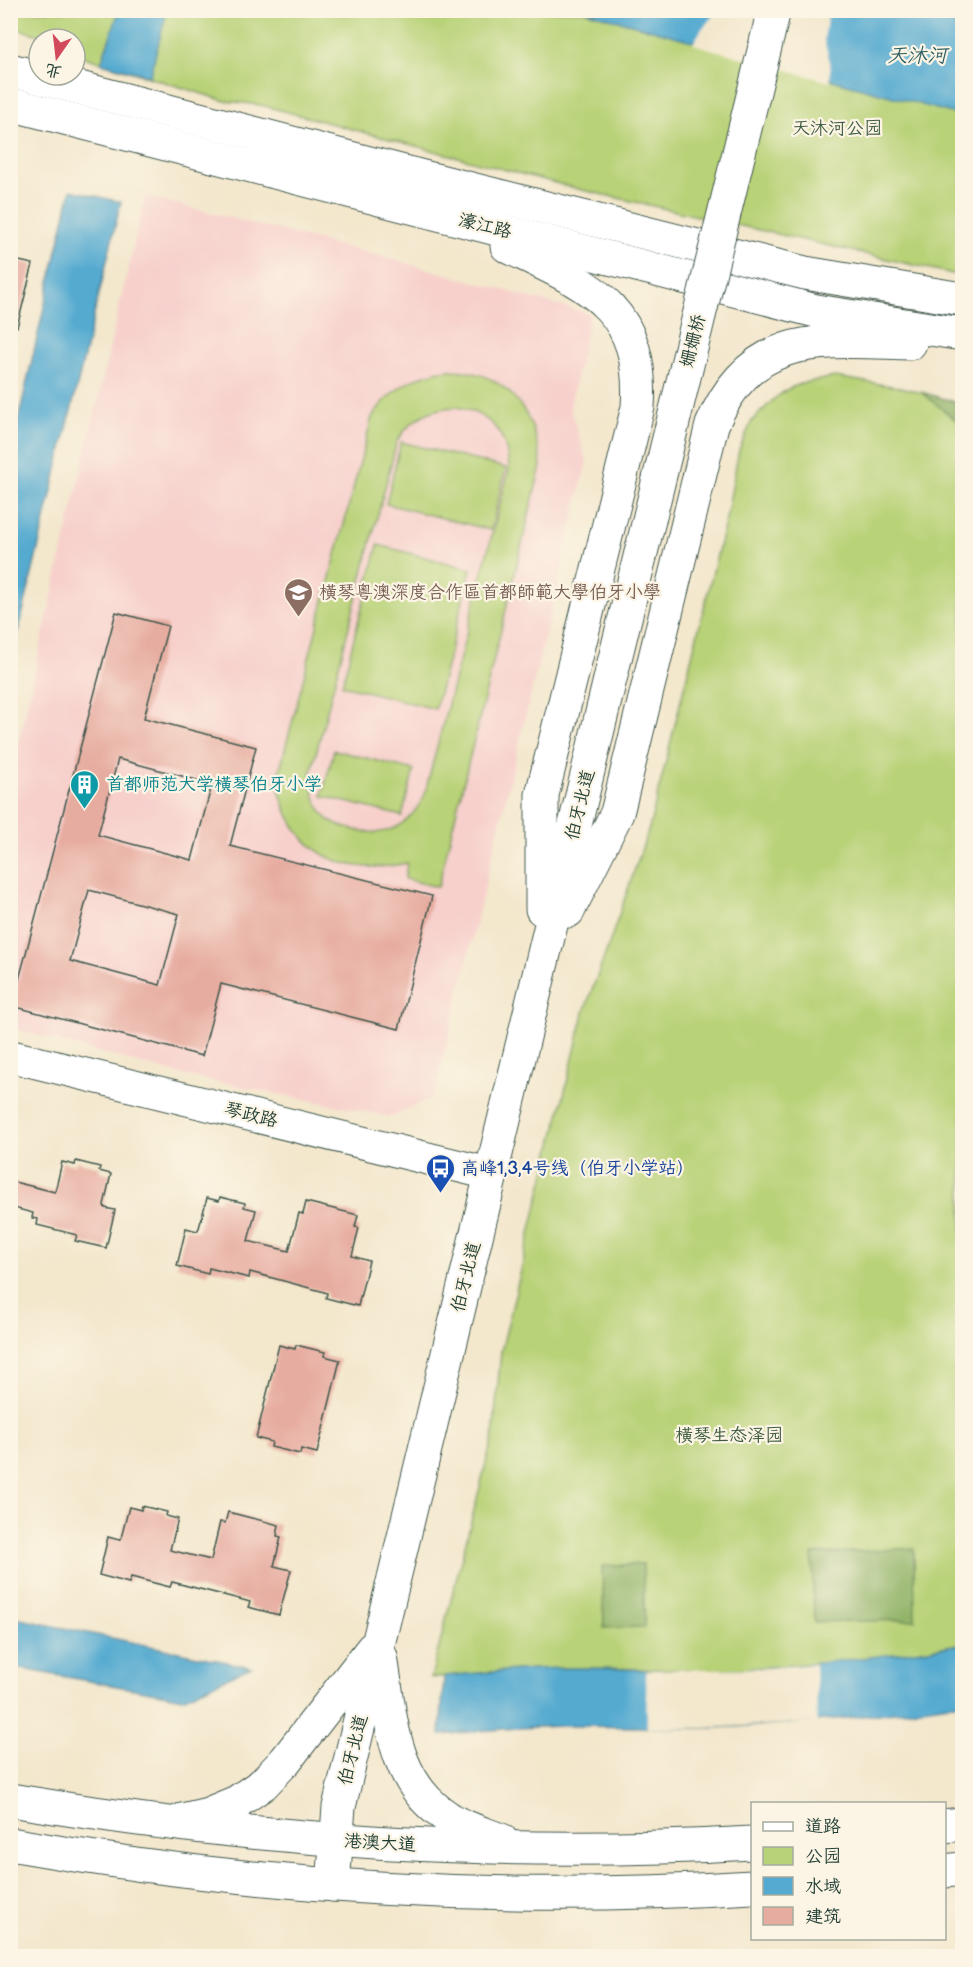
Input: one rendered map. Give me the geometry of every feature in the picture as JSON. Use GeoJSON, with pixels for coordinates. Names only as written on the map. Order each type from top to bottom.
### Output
{"type":"FeatureCollection","features":[{"type":"Feature","properties":{"kind":"main road","name":"姗姗桥"},"geometry":{"type":"LineString","coordinates":[[612,671],[774,10]]}},
{"type":"Feature","properties":{"kind":"main road","name":"濠江路"},"geometry":{"type":"LineString","coordinates":[[10,70],[805,273],[963,299]]}},
{"type":"Feature","properties":{"kind":"main road","name":"濠江路"},"geometry":{"type":"LineString","coordinates":[[10,104],[816,311],[963,334]]}},
{"type":"Feature","properties":{"kind":"main road"},"geometry":{"type":"LineString","coordinates":[[446,216],[577,280],[592,291],[618,318],[627,334],[638,369],[638,406],[542,795],[543,960]]}},
{"type":"Feature","properties":{"kind":"main road"},"geometry":{"type":"LineString","coordinates":[[543,960],[617,813],[712,425],[729,392],[741,378],[763,360],[788,348],[806,343],[825,341],[963,344]]}},
{"type":"Feature","properties":{"kind":"main road","name":"伯牙北道"},"geometry":{"type":"LineString","coordinates":[[333,1885],[339,1807],[612,671]]}},
{"type":"Feature","properties":{"kind":"main road"},"geometry":{"type":"LineString","coordinates":[[145,1820],[177,1821],[208,1814],[237,1802],[263,1784],[285,1761],[379,1640]]}},
{"type":"Feature","properties":{"kind":"main road"},"geometry":{"type":"LineString","coordinates":[[379,1640],[395,1745],[405,1770],[419,1793],[439,1811],[462,1826],[524,1849]]}},
{"type":"Feature","properties":{"kind":"main road","name":"港澳大道"},"geometry":{"type":"LineString","coordinates":[[10,1800],[145,1820],[336,1841],[524,1849],[751,1843]]}},
{"type":"Feature","properties":{"kind":"main road"},"geometry":{"type":"LineString","coordinates":[[946,1826],[963,1824]]}},
{"type":"Feature","properties":{"kind":"main road"},"geometry":{"type":"LineString","coordinates":[[12,1852],[333,1885],[427,1890],[615,1893],[751,1887]]}},
{"type":"Feature","properties":{"kind":"main road"},"geometry":{"type":"LineString","coordinates":[[946,1871],[963,1869]]}},
{"type":"Feature","properties":{"kind":"street","name":"琴政路"},"geometry":{"type":"LineString","coordinates":[[10,1056],[491,1174]]}},
{"type":"Feature","properties":{"kind":"shaded area","name":"橫琴粵澳深度合作區首都師範大學伯牙小學"},"geometry":{"type":"Polygon","coordinates":[[[145,196],[380,256],[590,314],[570,408],[587,461],[434,1097],[391,1117],[174,1073],[11,1028],[11,773],[145,196]]]}},
{"type":"Feature","properties":{"kind":"green space","name":"天沐河公园"},"geometry":{"type":"Polygon","coordinates":[[[10,11],[962,11],[962,276],[578,189],[261,105],[225,101],[87,58],[87,27],[27,27],[27,32],[11,27],[10,11]]]}},
{"type":"Feature","properties":{"kind":"green space"},"geometry":{"type":"Polygon","coordinates":[[[449,370],[469,372],[502,386],[525,412],[533,429],[541,466],[438,887],[405,879],[407,863],[382,867],[360,866],[339,862],[321,853],[306,841],[294,825],[284,804],[277,780],[372,417],[387,399],[405,384],[449,370]],[[457,407],[430,412],[415,420],[397,441],[311,773],[313,792],[320,810],[334,823],[355,830],[377,832],[396,827],[411,816],[424,797],[509,469],[508,456],[501,436],[488,421],[469,410],[457,407]]]}},
{"type":"Feature","properties":{"kind":"green space","name":"横琴生态泽园"},"geometry":{"type":"Polygon","coordinates":[[[835,377],[904,388],[962,404],[962,1644],[863,1659],[788,1667],[716,1670],[559,1668],[431,1678],[493,1436],[501,1352],[585,1009],[650,825],[726,519],[739,450],[752,421],[775,398],[803,383],[835,377]]]}},
{"type":"Feature","properties":{"kind":"green space"},"geometry":{"type":"Polygon","coordinates":[[[921,392],[962,404],[962,425],[921,392]]]}},
{"type":"Feature","properties":{"kind":"green space"},"geometry":{"type":"Polygon","coordinates":[[[401,442],[506,468],[491,530],[386,504],[401,442]]]}},
{"type":"Feature","properties":{"kind":"green space"},"geometry":{"type":"Polygon","coordinates":[[[378,545],[471,569],[435,709],[342,685],[378,545]]]}},
{"type":"Feature","properties":{"kind":"green space"},"geometry":{"type":"Polygon","coordinates":[[[334,750],[414,770],[402,816],[322,796],[334,750]]]}},
{"type":"Feature","properties":{"kind":"green space"},"geometry":{"type":"Polygon","coordinates":[[[914,1548],[915,1620],[814,1622],[812,1554],[914,1548]]]}},
{"type":"Feature","properties":{"kind":"green space"},"geometry":{"type":"Polygon","coordinates":[[[643,1564],[645,1627],[604,1628],[602,1566],[643,1564]]]}},
{"type":"Feature","properties":{"kind":"water"},"geometry":{"type":"Polygon","coordinates":[[[119,11],[167,11],[150,76],[101,63],[119,11]]]}},
{"type":"Feature","properties":{"kind":"water","name":"天沐河"},"geometry":{"type":"Polygon","coordinates":[[[584,11],[962,11],[962,116],[584,11]]]}},
{"type":"Feature","properties":{"kind":"water"},"geometry":{"type":"Polygon","coordinates":[[[71,190],[121,202],[11,662],[11,451],[71,190]]]}},
{"type":"Feature","properties":{"kind":"water"},"geometry":{"type":"Polygon","coordinates":[[[11,1617],[251,1667],[183,1698],[11,1667],[11,1617]]]}},
{"type":"Feature","properties":{"kind":"water"},"geometry":{"type":"Polygon","coordinates":[[[962,1644],[962,1702],[867,1716],[773,1725],[692,1728],[543,1727],[440,1735],[444,1676],[560,1668],[740,1669],[867,1657],[962,1644]]]}},
{"type":"Feature","properties":{"kind":"pier"},"geometry":{"type":"Polygon","coordinates":[[[717,11],[828,11],[824,40],[830,62],[830,82],[693,44],[717,11]]]}},
{"type":"Feature","properties":{"kind":"pier"},"geometry":{"type":"Polygon","coordinates":[[[815,1664],[817,1722],[706,1728],[647,1728],[646,1670],[764,1668],[815,1664]]]}},
{"type":"Feature","properties":{"kind":"building"},"geometry":{"type":"Polygon","coordinates":[[[10,259],[33,264],[17,327],[10,326],[10,259]]]}},
{"type":"Feature","properties":{"kind":"building","name":"首都师范大学横琴伯牙小学"},"geometry":{"type":"Polygon","coordinates":[[[116,612],[168,626],[144,718],[256,747],[230,846],[432,896],[399,1029],[221,984],[202,1056],[12,1006],[116,612]],[[118,759],[98,835],[192,860],[212,784],[118,759]],[[89,890],[70,961],[160,985],[179,914],[89,890]]]}},
{"type":"Feature","properties":{"kind":"building"},"geometry":{"type":"Polygon","coordinates":[[[76,1161],[100,1167],[99,1171],[111,1174],[104,1205],[105,1208],[115,1210],[106,1248],[75,1241],[77,1235],[37,1225],[38,1219],[32,1218],[33,1213],[10,1207],[10,1181],[55,1192],[62,1162],[75,1165],[76,1161]]]}},
{"type":"Feature","properties":{"kind":"building"},"geometry":{"type":"Polygon","coordinates":[[[220,1197],[245,1203],[244,1207],[256,1210],[248,1241],[289,1251],[299,1213],[303,1214],[306,1202],[358,1215],[355,1227],[359,1228],[352,1256],[369,1261],[358,1306],[326,1298],[327,1293],[321,1291],[250,1272],[249,1278],[209,1268],[208,1274],[177,1266],[186,1228],[197,1231],[207,1198],[219,1201],[220,1197]]]}},
{"type":"Feature","properties":{"kind":"building"},"geometry":{"type":"Polygon","coordinates":[[[279,1345],[295,1349],[296,1345],[325,1352],[324,1356],[340,1360],[317,1453],[301,1449],[300,1454],[271,1447],[272,1442],[256,1438],[279,1345]]]}},
{"type":"Feature","properties":{"kind":"building"},"geometry":{"type":"Polygon","coordinates":[[[142,1506],[167,1512],[166,1516],[178,1519],[170,1550],[211,1560],[220,1522],[225,1523],[228,1512],[279,1525],[277,1536],[281,1537],[274,1566],[291,1570],[279,1615],[248,1607],[250,1602],[172,1582],[170,1587],[131,1577],[129,1583],[99,1575],[108,1537],[119,1540],[129,1507],[141,1510],[142,1506]]]}},
{"type":"Feature","properties":{"kind":"place","name":"橫琴粵澳深度合作區首都師範大學伯牙小學"},"geometry":{"type":"Point","coordinates":[298,618]}},
{"type":"Feature","properties":{"kind":"place","name":"首都师范大学横琴伯牙小学"},"geometry":{"type":"Point","coordinates":[85,810]}},
{"type":"Feature","properties":{"kind":"place","name":"高峰1,3,4号线（伯牙小学站）"},"geometry":{"type":"Point","coordinates":[440,1194]}}]}
